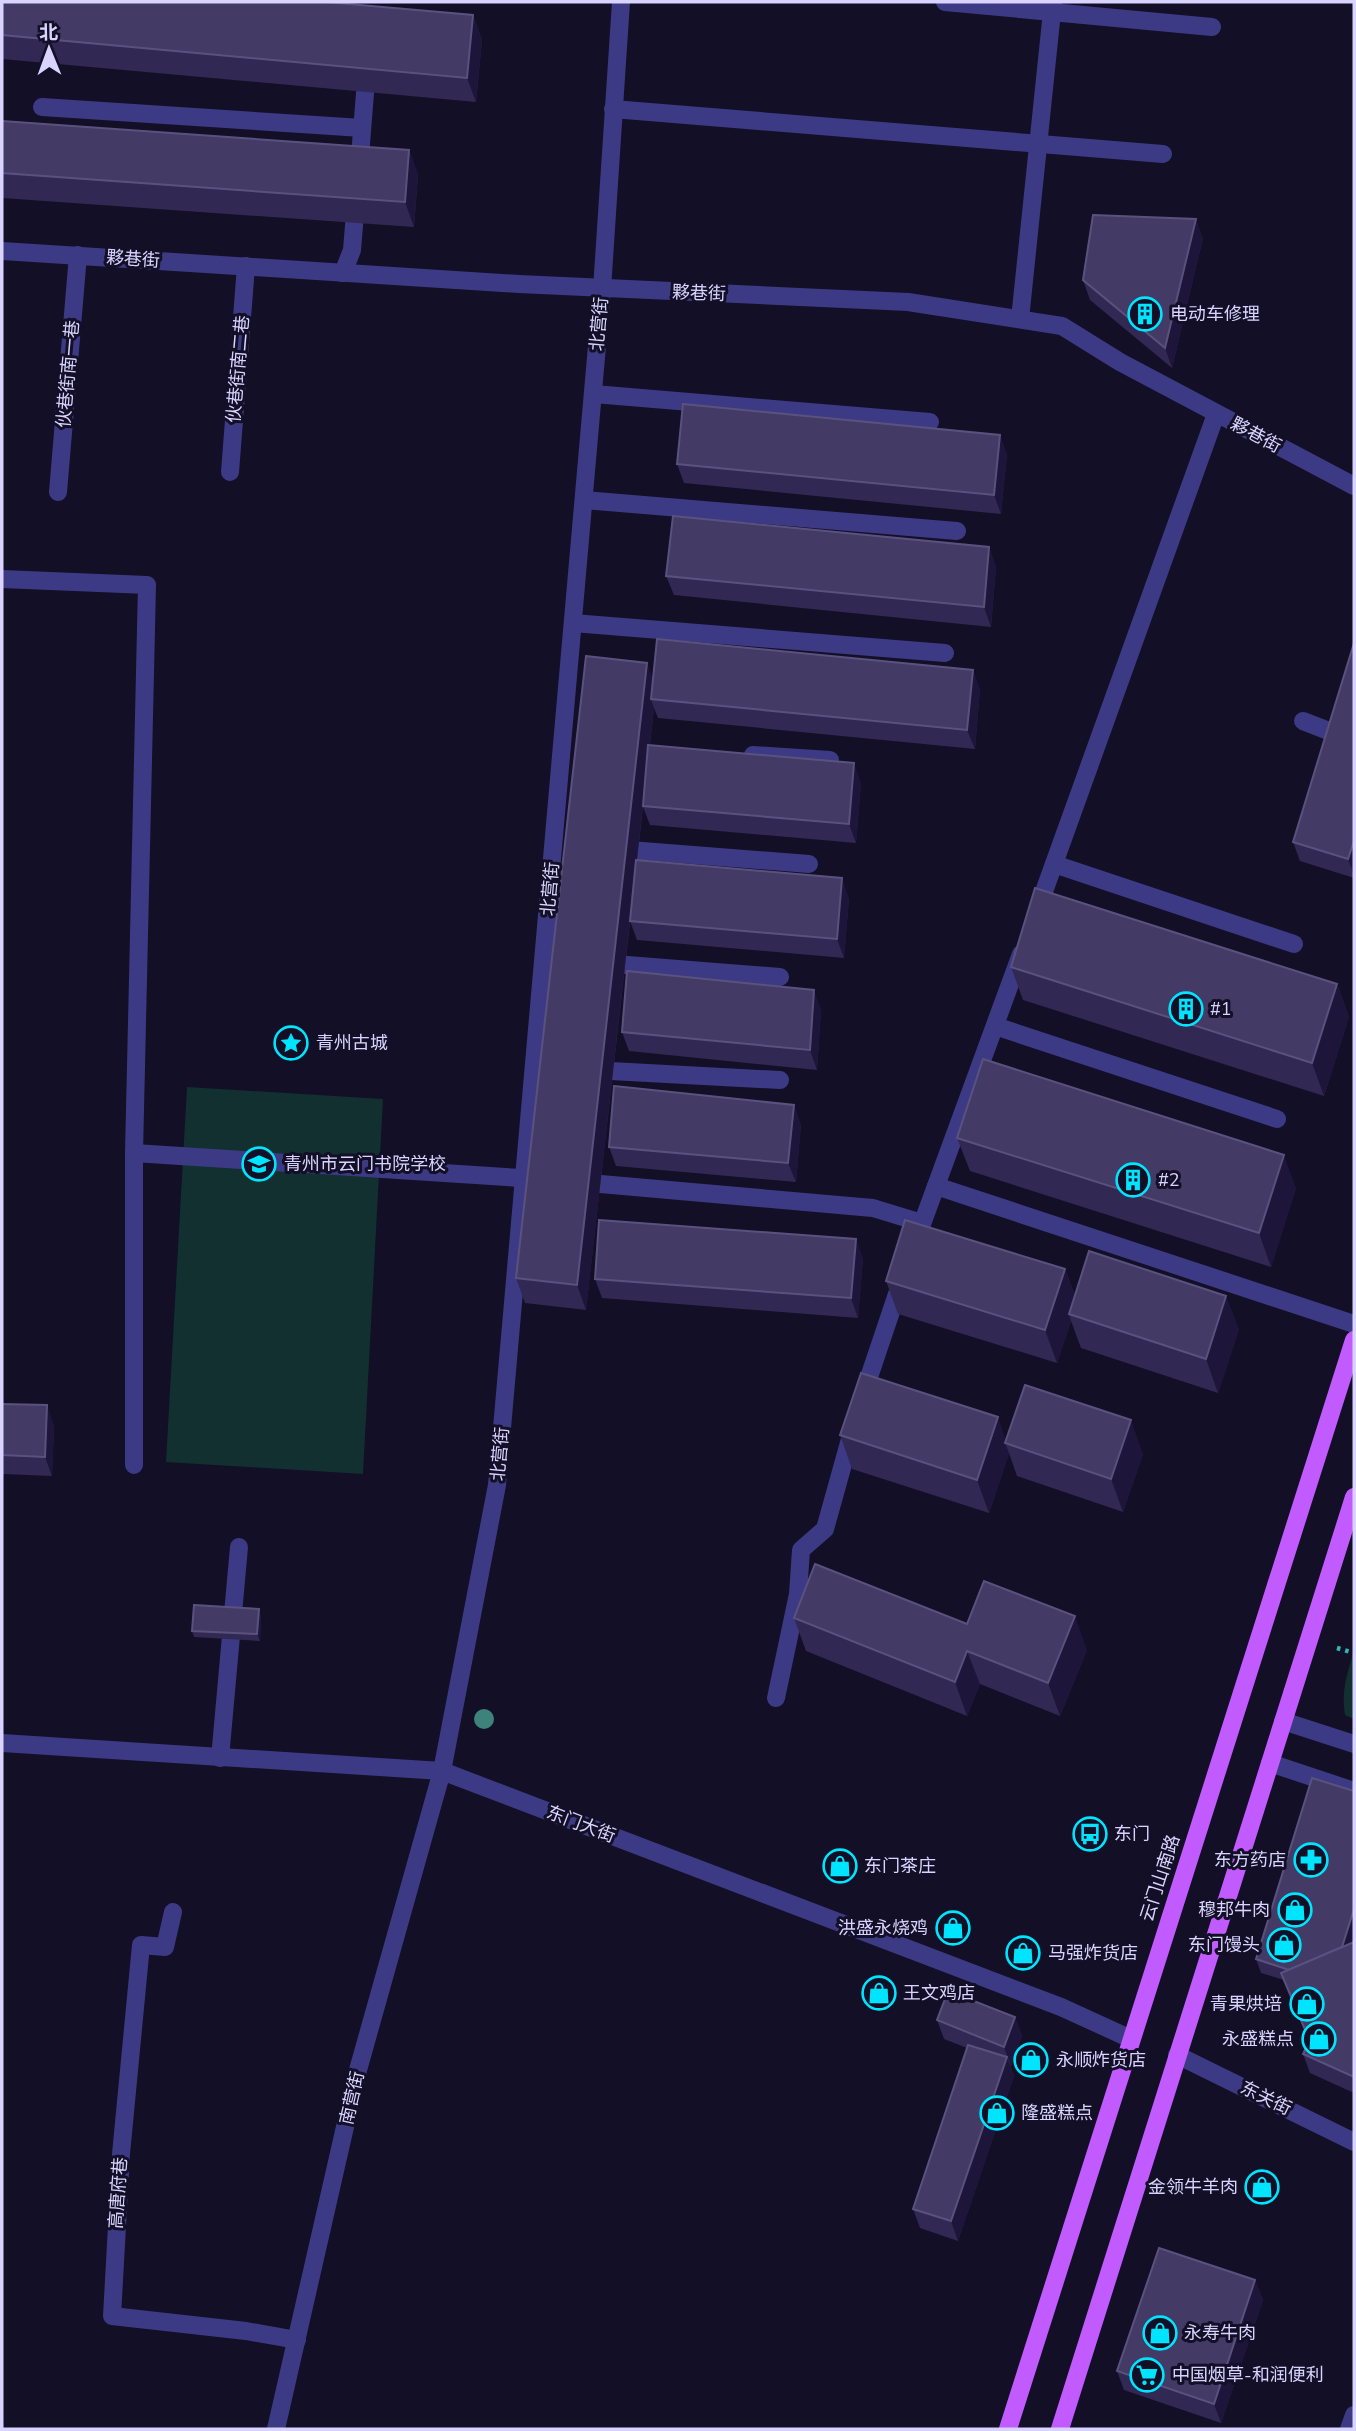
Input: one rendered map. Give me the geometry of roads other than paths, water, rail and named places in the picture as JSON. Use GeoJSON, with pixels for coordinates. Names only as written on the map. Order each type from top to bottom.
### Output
{"type":"FeatureCollection","features":[{"type":"Feature","properties":{"kind":"main road","name":"云门山南路"},"geometry":{"type":"LineString","coordinates":[[1008,2429],[1354,1340]]}},
{"type":"Feature","properties":{"kind":"main road"},"geometry":{"type":"LineString","coordinates":[[1063,2429],[1177,2055],[1354,1497]]}},
{"type":"Feature","properties":{"kind":"street","name":"北营街"},"geometry":{"type":"LineString","coordinates":[[442,1771],[497,1485],[524,1178],[541,1067],[569,743],[573,623],[594,394],[621,2]]}},
{"type":"Feature","properties":{"kind":"street"},"geometry":{"type":"LineString","coordinates":[[945,2],[1053,7],[1212,27]]}},
{"type":"Feature","properties":{"kind":"street"},"geometry":{"type":"LineString","coordinates":[[1020,319],[1053,7]]}},
{"type":"Feature","properties":{"kind":"street"},"geometry":{"type":"LineString","coordinates":[[343,273],[352,250],[369,46]]}},
{"type":"Feature","properties":{"kind":"street"},"geometry":{"type":"LineString","coordinates":[[42,107],[362,128]]}},
{"type":"Feature","properties":{"kind":"street"},"geometry":{"type":"LineString","coordinates":[[613,109],[1163,154]]}},
{"type":"Feature","properties":{"kind":"street","name":"夥巷街"},"geometry":{"type":"LineString","coordinates":[[2,251],[602,289],[908,302],[1062,326],[1120,362],[1354,486]]}},
{"type":"Feature","properties":{"kind":"street","name":"伙巷街南一巷"},"geometry":{"type":"LineString","coordinates":[[58,492],[78,256]]}},
{"type":"Feature","properties":{"kind":"street","name":"伙巷街南二巷"},"geometry":{"type":"LineString","coordinates":[[230,472],[246,267]]}},
{"type":"Feature","properties":{"kind":"street"},"geometry":{"type":"LineString","coordinates":[[594,394],[930,422]]}},
{"type":"Feature","properties":{"kind":"street"},"geometry":{"type":"LineString","coordinates":[[776,1698],[798,1594],[801,1550],[825,1529],[868,1374],[1216,414]]}},
{"type":"Feature","properties":{"kind":"street"},"geometry":{"type":"LineString","coordinates":[[584,499],[957,531]]}},
{"type":"Feature","properties":{"kind":"street"},"geometry":{"type":"LineString","coordinates":[[2,579],[147,586],[134,1153],[134,1465]]}},
{"type":"Feature","properties":{"kind":"street"},"geometry":{"type":"LineString","coordinates":[[573,623],[945,653]]}},
{"type":"Feature","properties":{"kind":"street"},"geometry":{"type":"LineString","coordinates":[[1303,721],[1339,735]]}},
{"type":"Feature","properties":{"kind":"street"},"geometry":{"type":"LineString","coordinates":[[736,754],[830,760]]}},
{"type":"Feature","properties":{"kind":"street"},"geometry":{"type":"LineString","coordinates":[[594,847],[809,864]]}},
{"type":"Feature","properties":{"kind":"street"},"geometry":{"type":"LineString","coordinates":[[1054,864],[1294,944]]}},
{"type":"Feature","properties":{"kind":"street"},"geometry":{"type":"LineString","coordinates":[[585,962],[780,977]]}},
{"type":"Feature","properties":{"kind":"street"},"geometry":{"type":"LineString","coordinates":[[995,1026],[1277,1119]]}},
{"type":"Feature","properties":{"kind":"street"},"geometry":{"type":"LineString","coordinates":[[575,1069],[780,1080]]}},
{"type":"Feature","properties":{"kind":"street"},"geometry":{"type":"LineString","coordinates":[[134,1153],[524,1178],[873,1208],[922,1223]]}},
{"type":"Feature","properties":{"kind":"street"},"geometry":{"type":"LineString","coordinates":[[936,1186],[1354,1324]]}},
{"type":"Feature","properties":{"kind":"street"},"geometry":{"type":"LineString","coordinates":[[220,1758],[239,1547]]}},
{"type":"Feature","properties":{"kind":"street"},"geometry":{"type":"LineString","coordinates":[[1283,1721],[1354,1744]]}},
{"type":"Feature","properties":{"kind":"street","name":"东门大街"},"geometry":{"type":"LineString","coordinates":[[2,1743],[442,1771],[1061,2007],[1131,2039]]}},
{"type":"Feature","properties":{"kind":"street"},"geometry":{"type":"LineString","coordinates":[[1270,1763],[1354,1791]]}},
{"type":"Feature","properties":{"kind":"street","name":"南营街"},"geometry":{"type":"LineString","coordinates":[[276,2429],[358,2070],[442,1771]]}},
{"type":"Feature","properties":{"kind":"street","name":"高唐府巷"},"geometry":{"type":"LineString","coordinates":[[173,1912],[165,1947],[141,1945],[121,2154],[112,2316],[246,2331],[297,2340]]}},
{"type":"Feature","properties":{"kind":"street","name":"东关街"},"geometry":{"type":"LineString","coordinates":[[1177,2055],[1354,2142]]}},
{"type":"Feature","properties":{"kind":"street"},"geometry":{"type":"LineString","coordinates":[[1349,2429],[1354,2414]]}},
{"type":"Feature","properties":{"kind":"place","name":"电动车修理"},"geometry":{"type":"Point","coordinates":[1145,314]}},
{"type":"Feature","properties":{"kind":"place","name":"#1"},"geometry":{"type":"Point","coordinates":[1186,1009]}},
{"type":"Feature","properties":{"kind":"place","name":"青州古城"},"geometry":{"type":"Point","coordinates":[291,1043]}},
{"type":"Feature","properties":{"kind":"place","name":"青州市云门书院学校"},"geometry":{"type":"Point","coordinates":[259,1164]}},
{"type":"Feature","properties":{"kind":"place","name":"#2"},"geometry":{"type":"Point","coordinates":[1133,1180]}},
{"type":"Feature","properties":{"kind":"place","name":"东门"},"geometry":{"type":"Point","coordinates":[1090,1834]}},
{"type":"Feature","properties":{"kind":"place","name":"东方药店"},"geometry":{"type":"Point","coordinates":[1311,1860]}},
{"type":"Feature","properties":{"kind":"place","name":"东门茶庄"},"geometry":{"type":"Point","coordinates":[840,1866]}},
{"type":"Feature","properties":{"kind":"place","name":"穆邦牛肉"},"geometry":{"type":"Point","coordinates":[1295,1910]}},
{"type":"Feature","properties":{"kind":"place","name":"洪盛永烧鸡"},"geometry":{"type":"Point","coordinates":[953,1928]}},
{"type":"Feature","properties":{"kind":"place","name":"东门馒头"},"geometry":{"type":"Point","coordinates":[1284,1945]}},
{"type":"Feature","properties":{"kind":"place","name":"马强炸货店"},"geometry":{"type":"Point","coordinates":[1023,1953]}},
{"type":"Feature","properties":{"kind":"place","name":"王文鸡店"},"geometry":{"type":"Point","coordinates":[879,1993]}},
{"type":"Feature","properties":{"kind":"place","name":"青果烘培"},"geometry":{"type":"Point","coordinates":[1307,2004]}},
{"type":"Feature","properties":{"kind":"place","name":"永盛糕点"},"geometry":{"type":"Point","coordinates":[1319,2039]}},
{"type":"Feature","properties":{"kind":"place","name":"永顺炸货店"},"geometry":{"type":"Point","coordinates":[1031,2060]}},
{"type":"Feature","properties":{"kind":"place","name":"隆盛糕点"},"geometry":{"type":"Point","coordinates":[997,2113]}},
{"type":"Feature","properties":{"kind":"place","name":"金领牛羊肉"},"geometry":{"type":"Point","coordinates":[1262,2187]}},
{"type":"Feature","properties":{"kind":"place","name":"永寿牛肉"},"geometry":{"type":"Point","coordinates":[1160,2333]}},
{"type":"Feature","properties":{"kind":"place","name":"中国烟草-和润便利"},"geometry":{"type":"Point","coordinates":[1147,2375]}}]}
